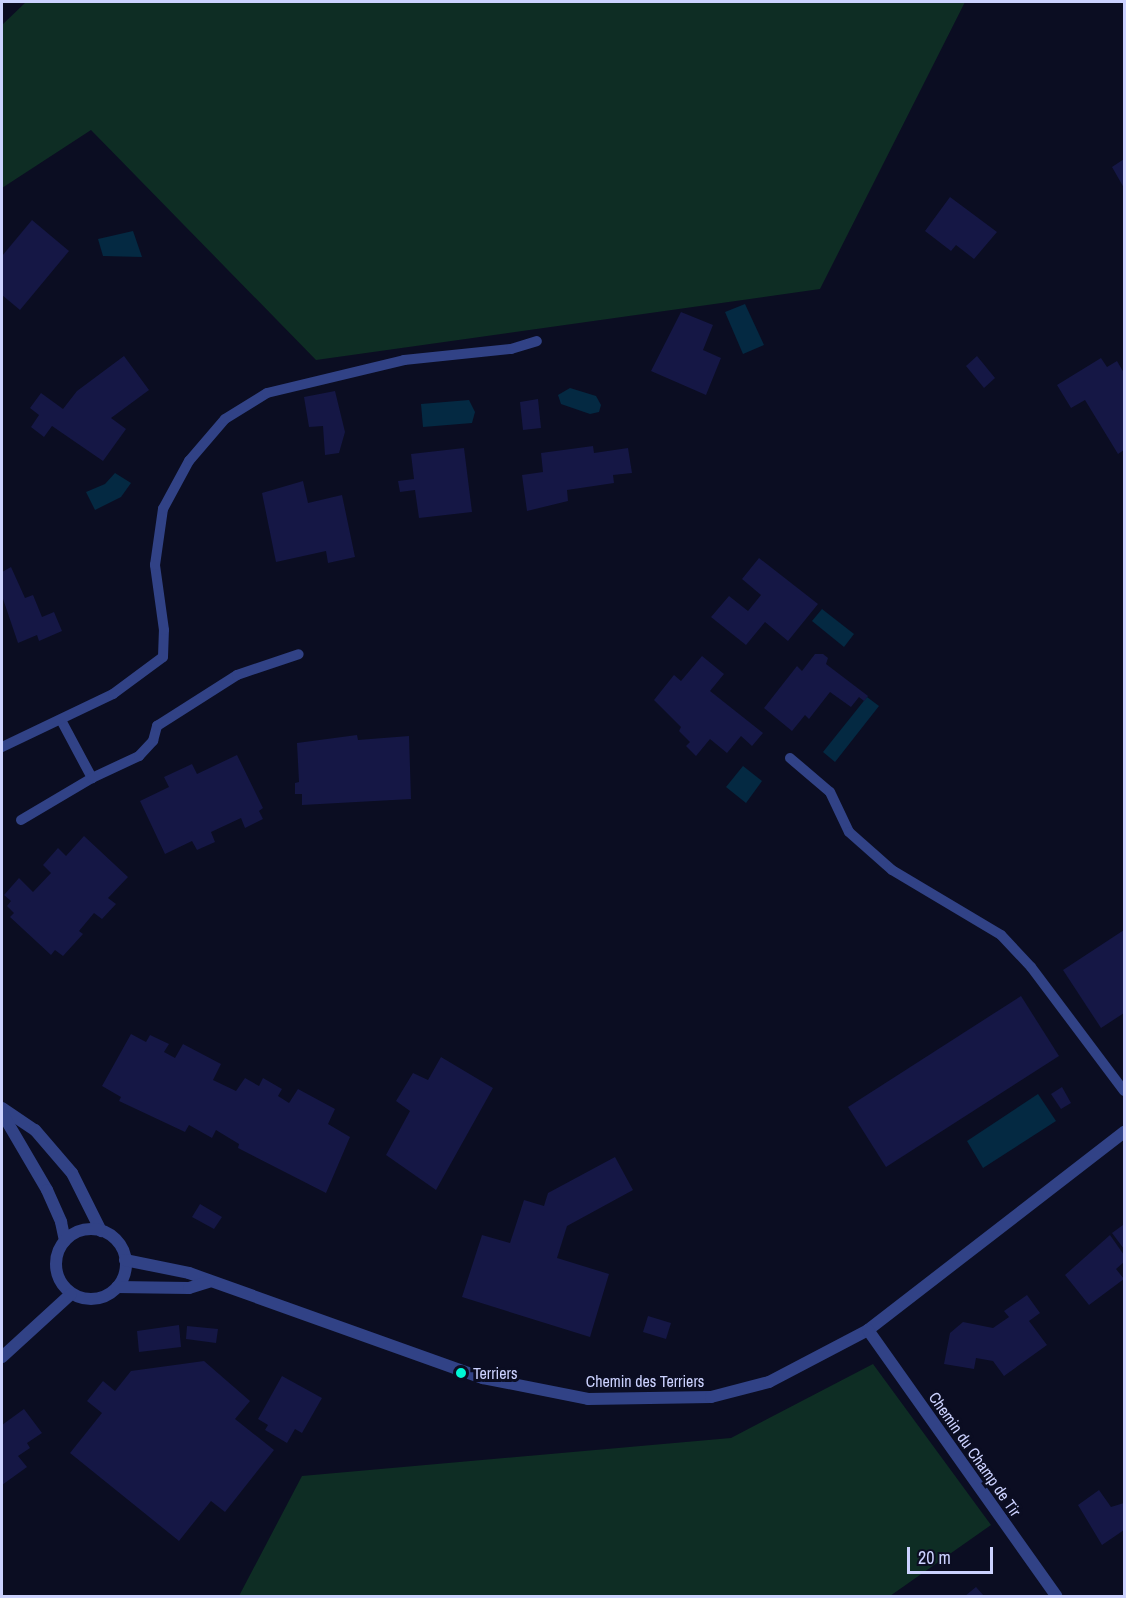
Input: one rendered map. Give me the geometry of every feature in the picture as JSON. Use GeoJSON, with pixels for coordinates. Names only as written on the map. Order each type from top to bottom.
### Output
{"type":"FeatureCollection","features":[{"type":"Feature","properties":{"kind":"street"},"geometry":{"type":"LineString","coordinates":[[2,1108],[35,1130],[72,1173],[101,1231]]}},
{"type":"Feature","properties":{"kind":"street"},"geometry":{"type":"LineString","coordinates":[[2,1113],[47,1190],[62,1222],[64,1241],[56,1269],[71,1293],[91,1299],[117,1287],[189,1288],[209,1282]]}},
{"type":"Feature","properties":{"kind":"street","name":"Chemin des Terriers"},"geometry":{"type":"LineString","coordinates":[[125,1260],[189,1273],[461,1373],[588,1399],[711,1397],[769,1382],[868,1330],[1125,1132]]}},
{"type":"Feature","properties":{"kind":"street"},"geometry":{"type":"LineString","coordinates":[[64,1241],[88,1229],[101,1231],[117,1241],[125,1260],[123,1279],[117,1287]]}},
{"type":"Feature","properties":{"kind":"street"},"geometry":{"type":"LineString","coordinates":[[2,1356],[71,1293]]}},
{"type":"Feature","properties":{"kind":"street","name":"Chemin du Champ de Tir"},"geometry":{"type":"LineString","coordinates":[[868,1330],[1056,1596]]}},
{"type":"Feature","properties":{"kind":"lane"},"geometry":{"type":"LineString","coordinates":[[2,747],[113,694],[163,657],[164,630],[155,565],[163,509],[189,461],[225,419],[267,393],[404,360],[512,349],[537,341]]}},
{"type":"Feature","properties":{"kind":"lane"},"geometry":{"type":"LineString","coordinates":[[21,820],[93,778],[139,756],[153,741],[156,726],[237,675],[299,654]]}},
{"type":"Feature","properties":{"kind":"lane"},"geometry":{"type":"LineString","coordinates":[[61,720],[93,778]]}},
{"type":"Feature","properties":{"kind":"lane"},"geometry":{"type":"LineString","coordinates":[[790,758],[830,792],[849,832],[892,870],[1001,934],[1031,967],[1125,1091]]}},
{"type":"Feature","properties":{"kind":"green space"},"geometry":{"type":"Polygon","coordinates":[[[26,2],[965,2],[820,289],[316,360],[91,130],[2,188],[2,25],[26,2]]]}},
{"type":"Feature","properties":{"kind":"green space"},"geometry":{"type":"Polygon","coordinates":[[[873,1364],[991,1525],[890,1596],[239,1596],[302,1476],[731,1438],[873,1364]]]}},
{"type":"Feature","properties":{"kind":"water"},"geometry":{"type":"Polygon","coordinates":[[[133,231],[142,257],[103,256],[98,239],[133,231]]]}},
{"type":"Feature","properties":{"kind":"water"},"geometry":{"type":"Polygon","coordinates":[[[745,304],[764,345],[743,354],[725,312],[745,304]]]}},
{"type":"Feature","properties":{"kind":"water"},"geometry":{"type":"Polygon","coordinates":[[[570,388],[596,396],[601,405],[599,412],[590,414],[561,404],[558,395],[570,388]]]}},
{"type":"Feature","properties":{"kind":"water"},"geometry":{"type":"Polygon","coordinates":[[[469,400],[475,412],[472,423],[423,427],[421,404],[469,400]]]}},
{"type":"Feature","properties":{"kind":"water"},"geometry":{"type":"Polygon","coordinates":[[[115,473],[131,483],[121,497],[95,510],[86,492],[105,484],[115,473]]]}},
{"type":"Feature","properties":{"kind":"water"},"geometry":{"type":"Polygon","coordinates":[[[822,609],[854,634],[844,647],[812,621],[822,609]]]}},
{"type":"Feature","properties":{"kind":"water"},"geometry":{"type":"Polygon","coordinates":[[[867,697],[879,706],[835,762],[823,752],[867,697]]]}},
{"type":"Feature","properties":{"kind":"water"},"geometry":{"type":"Polygon","coordinates":[[[743,766],[762,781],[746,803],[726,787],[743,766]]]}},
{"type":"Feature","properties":{"kind":"water"},"geometry":{"type":"Polygon","coordinates":[[[1038,1094],[1056,1121],[983,1168],[967,1141],[1038,1094]]]}},
{"type":"Feature","properties":{"kind":"building"},"geometry":{"type":"Polygon","coordinates":[[[1124,159],[1124,188],[1112,167],[1124,159]]]}},
{"type":"Feature","properties":{"kind":"building"},"geometry":{"type":"Polygon","coordinates":[[[950,197],[997,232],[974,259],[956,245],[951,251],[925,231],[950,197]]]}},
{"type":"Feature","properties":{"kind":"building"},"geometry":{"type":"Polygon","coordinates":[[[32,220],[69,251],[20,310],[2,295],[2,256],[32,220]]]}},
{"type":"Feature","properties":{"kind":"building"},"geometry":{"type":"Polygon","coordinates":[[[681,312],[713,325],[703,350],[721,358],[706,395],[651,371],[681,312]]]}},
{"type":"Feature","properties":{"kind":"building"},"geometry":{"type":"Polygon","coordinates":[[[124,356],[149,390],[111,418],[126,429],[103,461],[52,426],[44,437],[31,427],[39,415],[30,408],[41,393],[63,409],[77,391],[124,356]]]}},
{"type":"Feature","properties":{"kind":"building"},"geometry":{"type":"Polygon","coordinates":[[[977,356],[995,378],[984,388],[966,366],[977,356]]]}},
{"type":"Feature","properties":{"kind":"building"},"geometry":{"type":"Polygon","coordinates":[[[1101,358],[1107,367],[1117,361],[1124,373],[1124,450],[1118,454],[1085,400],[1071,408],[1057,385],[1101,358]]]}},
{"type":"Feature","properties":{"kind":"building"},"geometry":{"type":"Polygon","coordinates":[[[335,391],[345,432],[339,453],[325,455],[323,426],[309,427],[304,397],[335,391]]]}},
{"type":"Feature","properties":{"kind":"building"},"geometry":{"type":"Polygon","coordinates":[[[538,399],[541,428],[523,430],[520,402],[538,399]]]}},
{"type":"Feature","properties":{"kind":"building"},"geometry":{"type":"Polygon","coordinates":[[[593,446],[594,453],[628,448],[632,473],[613,475],[614,483],[567,490],[568,501],[527,511],[522,475],[543,472],[541,453],[593,446]]]}},
{"type":"Feature","properties":{"kind":"building"},"geometry":{"type":"Polygon","coordinates":[[[464,448],[472,512],[419,518],[415,490],[400,492],[398,481],[414,479],[411,454],[464,448]]]}},
{"type":"Feature","properties":{"kind":"building"},"geometry":{"type":"Polygon","coordinates":[[[303,481],[308,503],[342,495],[355,557],[328,563],[326,551],[276,562],[262,493],[303,481]]]}},
{"type":"Feature","properties":{"kind":"building"},"geometry":{"type":"Polygon","coordinates":[[[759,558],[818,604],[788,641],[765,622],[746,645],[711,617],[729,596],[748,611],[761,595],[742,579],[759,558]]]}},
{"type":"Feature","properties":{"kind":"building"},"geometry":{"type":"Polygon","coordinates":[[[11,567],[25,598],[33,595],[42,617],[54,612],[62,631],[39,641],[37,635],[18,643],[2,596],[2,572],[11,567]]]}},
{"type":"Feature","properties":{"kind":"building"},"geometry":{"type":"Polygon","coordinates":[[[815,654],[823,654],[828,658],[826,664],[868,696],[864,701],[859,697],[851,707],[830,692],[809,719],[805,715],[792,731],[764,708],[797,666],[802,671],[815,654]]]}},
{"type":"Feature","properties":{"kind":"building"},"geometry":{"type":"Polygon","coordinates":[[[702,656],[724,674],[710,691],[763,733],[752,746],[741,736],[727,753],[710,739],[696,756],[686,746],[690,742],[679,731],[681,727],[654,700],[674,675],[681,681],[702,656]]]}},
{"type":"Feature","properties":{"kind":"building"},"geometry":{"type":"Polygon","coordinates":[[[357,735],[358,740],[409,736],[411,799],[302,805],[302,794],[295,794],[295,783],[299,782],[297,743],[357,735]]]}},
{"type":"Feature","properties":{"kind":"building"},"geometry":{"type":"Polygon","coordinates":[[[237,755],[263,808],[259,811],[263,819],[245,828],[241,818],[211,832],[215,842],[197,850],[192,841],[165,854],[140,801],[169,787],[164,777],[192,764],[197,774],[237,755]]]}},
{"type":"Feature","properties":{"kind":"building"},"geometry":{"type":"Polygon","coordinates":[[[84,836],[128,877],[108,898],[116,904],[102,919],[94,913],[79,931],[83,934],[63,956],[55,950],[51,955],[10,917],[14,913],[7,906],[11,901],[4,895],[19,878],[33,892],[51,873],[43,865],[58,848],[66,856],[84,836]]]}},
{"type":"Feature","properties":{"kind":"building"},"geometry":{"type":"Polygon","coordinates":[[[1124,930],[1124,1013],[1101,1028],[1063,970],[1124,930]]]}},
{"type":"Feature","properties":{"kind":"building"},"geometry":{"type":"Polygon","coordinates":[[[1021,996],[1059,1056],[886,1167],[848,1107],[1021,996]]]}},
{"type":"Feature","properties":{"kind":"building"},"geometry":{"type":"Polygon","coordinates":[[[131,1034],[146,1042],[150,1035],[169,1044],[164,1052],[175,1058],[183,1044],[221,1064],[213,1080],[236,1091],[245,1078],[259,1086],[263,1078],[282,1089],[278,1096],[289,1103],[298,1089],[335,1109],[328,1124],[350,1137],[326,1193],[238,1148],[239,1144],[216,1130],[212,1138],[189,1125],[185,1132],[119,1101],[121,1097],[102,1086],[131,1034]]]}},
{"type":"Feature","properties":{"kind":"building"},"geometry":{"type":"Polygon","coordinates":[[[441,1057],[493,1088],[436,1190],[386,1155],[410,1111],[396,1101],[413,1073],[428,1080],[441,1057]]]}},
{"type":"Feature","properties":{"kind":"building"},"geometry":{"type":"Polygon","coordinates":[[[1062,1087],[1071,1103],[1061,1109],[1051,1094],[1062,1087]]]}},
{"type":"Feature","properties":{"kind":"building"},"geometry":{"type":"Polygon","coordinates":[[[615,1157],[633,1190],[567,1226],[557,1258],[609,1274],[590,1337],[462,1297],[482,1235],[510,1243],[524,1200],[544,1206],[548,1193],[615,1157]]]}},
{"type":"Feature","properties":{"kind":"building"},"geometry":{"type":"Polygon","coordinates":[[[200,1204],[222,1217],[214,1229],[192,1217],[200,1204]]]}},
{"type":"Feature","properties":{"kind":"building"},"geometry":{"type":"Polygon","coordinates":[[[1123,1225],[1124,1227],[1124,1249],[1112,1233],[1123,1225]]]}},
{"type":"Feature","properties":{"kind":"building"},"geometry":{"type":"Polygon","coordinates":[[[1110,1235],[1124,1255],[1124,1262],[1116,1269],[1124,1279],[1089,1305],[1065,1275],[1110,1235]]]}},
{"type":"Feature","properties":{"kind":"building"},"geometry":{"type":"Polygon","coordinates":[[[1027,1295],[1040,1313],[1029,1321],[1047,1345],[1004,1376],[993,1361],[976,1358],[974,1369],[944,1364],[950,1333],[963,1322],[993,1328],[1009,1317],[1004,1311],[1027,1295]]]}},
{"type":"Feature","properties":{"kind":"building"},"geometry":{"type":"Polygon","coordinates":[[[648,1316],[671,1323],[666,1339],[643,1332],[648,1316]]]}},
{"type":"Feature","properties":{"kind":"building"},"geometry":{"type":"Polygon","coordinates":[[[179,1325],[181,1347],[139,1352],[137,1331],[179,1325]]]}},
{"type":"Feature","properties":{"kind":"building"},"geometry":{"type":"Polygon","coordinates":[[[187,1326],[218,1329],[216,1343],[186,1339],[187,1326]]]}},
{"type":"Feature","properties":{"kind":"building"},"geometry":{"type":"Polygon","coordinates":[[[204,1361],[250,1401],[235,1419],[274,1450],[225,1512],[211,1501],[179,1541],[70,1453],[102,1413],[87,1401],[103,1381],[115,1391],[131,1371],[204,1361]]]}},
{"type":"Feature","properties":{"kind":"building"},"geometry":{"type":"Polygon","coordinates":[[[282,1376],[322,1398],[302,1433],[295,1429],[287,1443],[265,1430],[268,1425],[258,1419],[282,1376]]]}},
{"type":"Feature","properties":{"kind":"building"},"geometry":{"type":"Polygon","coordinates":[[[24,1409],[42,1433],[27,1443],[30,1448],[18,1456],[27,1467],[2,1485],[2,1425],[24,1409]]]}},
{"type":"Feature","properties":{"kind":"building"},"geometry":{"type":"Polygon","coordinates":[[[1099,1490],[1111,1507],[1124,1503],[1124,1530],[1102,1545],[1078,1505],[1099,1490]]]}},
{"type":"Feature","properties":{"kind":"building"},"geometry":{"type":"Polygon","coordinates":[[[976,1587],[984,1596],[965,1596],[976,1587]]]}},
{"type":"Feature","properties":{"kind":"place","name":"Terriers"},"geometry":{"type":"Point","coordinates":[461,1373]}}]}
